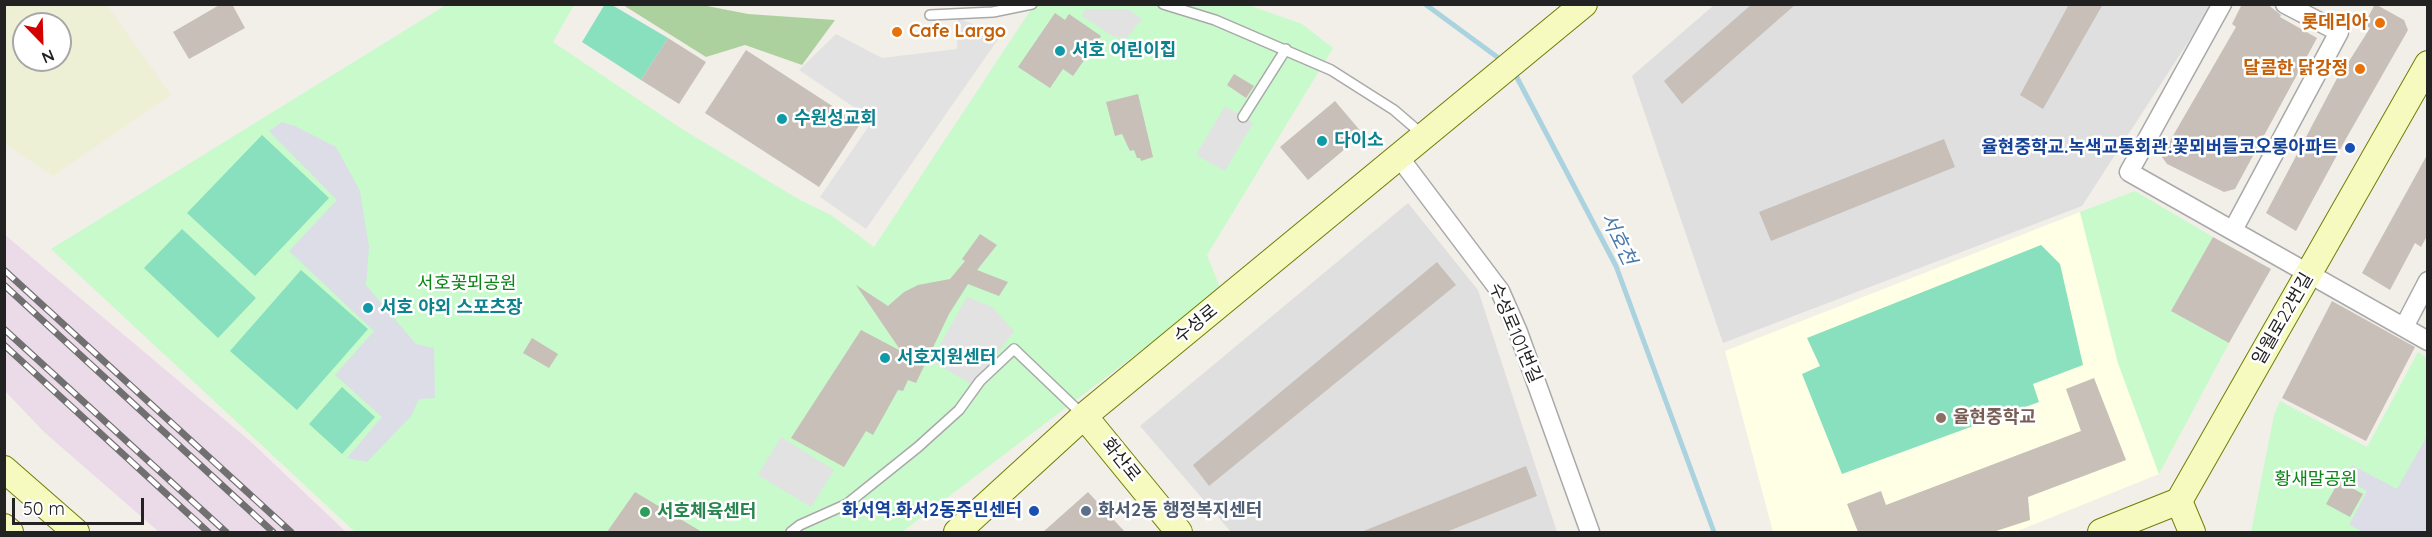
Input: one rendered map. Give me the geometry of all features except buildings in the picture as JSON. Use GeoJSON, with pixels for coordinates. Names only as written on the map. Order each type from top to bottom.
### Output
{"type":"FeatureCollection","features":[{"type":"Feature","properties":{"kind":"main road","name":"수성로"},"geometry":{"type":"LineString","coordinates":[[957,532],[1084,416],[1584,4]]}},
{"type":"Feature","properties":{"kind":"main road","name":"일월로22번길"},"geometry":{"type":"LineString","coordinates":[[2179,501],[2427,64]]}},
{"type":"Feature","properties":{"kind":"main road","name":"화산로"},"geometry":{"type":"LineString","coordinates":[[1084,416],[1179,532]]}},
{"type":"Feature","properties":{"kind":"main road"},"geometry":{"type":"LineString","coordinates":[[4,469],[76,532]]}},
{"type":"Feature","properties":{"kind":"main road"},"geometry":{"type":"LineString","coordinates":[[2101,532],[2179,501],[2192,532]]}},
{"type":"Feature","properties":{"kind":"main road"},"geometry":{"type":"LineString","coordinates":[[4,527],[10,532]]}},
{"type":"Feature","properties":{"kind":"street"},"geometry":{"type":"LineString","coordinates":[[2222,4],[2129,172],[2427,341]]}},
{"type":"Feature","properties":{"kind":"street"},"geometry":{"type":"LineString","coordinates":[[2233,230],[2339,32],[2285,4]]}},
{"type":"Feature","properties":{"kind":"street","name":"수성로101번길"},"geometry":{"type":"LineString","coordinates":[[1399,157],[1500,291],[1518,332],[1590,532]]}},
{"type":"Feature","properties":{"kind":"street"},"geometry":{"type":"LineString","coordinates":[[2404,327],[2427,281]]}},
{"type":"Feature","properties":{"kind":"lane"},"geometry":{"type":"LineString","coordinates":[[930,15],[993,12],[1032,4]]}},
{"type":"Feature","properties":{"kind":"lane"},"geometry":{"type":"LineString","coordinates":[[1163,4],[1215,20],[1286,49],[1331,70],[1394,110],[1433,129]]}},
{"type":"Feature","properties":{"kind":"lane"},"geometry":{"type":"LineString","coordinates":[[1243,117],[1286,49]]}},
{"type":"Feature","properties":{"kind":"lane"},"geometry":{"type":"LineString","coordinates":[[791,532],[800,525],[847,504],[918,447],[959,411],[980,381],[1014,349],[1084,416]]}},
{"type":"Feature","properties":{"kind":"shaded area"},"geometry":{"type":"Polygon","coordinates":[[[4,5],[107,5],[171,95],[53,176],[5,144],[4,5]]]}},
{"type":"Feature","properties":{"kind":"shaded area"},"geometry":{"type":"Polygon","coordinates":[[[1714,5],[2212,5],[2082,206],[1723,343],[1632,76],[1714,5]]]}},
{"type":"Feature","properties":{"kind":"shaded area"},"geometry":{"type":"Polygon","coordinates":[[[1085,9],[1128,9],[1142,19],[1125,40],[1111,35],[1082,16],[1085,9]]]}},
{"type":"Feature","properties":{"kind":"shaded area"},"geometry":{"type":"Polygon","coordinates":[[[958,18],[1001,35],[866,229],[820,197],[873,120],[799,70],[836,34],[882,58],[957,49],[958,18]]]}},
{"type":"Feature","properties":{"kind":"shaded area"},"geometry":{"type":"Polygon","coordinates":[[[1225,106],[1253,123],[1225,171],[1196,155],[1225,106]]]}},
{"type":"Feature","properties":{"kind":"shaded area","name":"서호 야외 스포츠장"},"geometry":{"type":"Polygon","coordinates":[[[282,122],[295,126],[336,147],[360,191],[369,247],[366,285],[416,344],[434,348],[435,398],[419,399],[411,416],[367,462],[347,458],[382,417],[335,375],[374,331],[289,251],[337,200],[269,131],[282,122]]]}},
{"type":"Feature","properties":{"kind":"shaded area"},"geometry":{"type":"Polygon","coordinates":[[[1408,203],[1478,290],[1557,532],[1231,532],[1140,426],[1408,203]]]}},
{"type":"Feature","properties":{"kind":"shaded area","name":"율현중학교"},"geometry":{"type":"Polygon","coordinates":[[[2080,212],[2118,363],[2159,474],[2015,532],[1773,532],[1725,351],[2080,212]]]}},
{"type":"Feature","properties":{"kind":"shaded area"},"geometry":{"type":"Polygon","coordinates":[[[4,234],[250,441],[346,532],[159,532],[44,432],[5,391],[4,234]]]}},
{"type":"Feature","properties":{"kind":"shaded area"},"geometry":{"type":"Polygon","coordinates":[[[967,297],[992,307],[1014,331],[973,385],[931,361],[967,297]]]}},
{"type":"Feature","properties":{"kind":"shaded area"},"geometry":{"type":"Polygon","coordinates":[[[2427,436],[2427,531],[2363,532],[2349,525],[2367,491],[2345,479],[2352,465],[2397,489],[2427,436]]]}},
{"type":"Feature","properties":{"kind":"shaded area"},"geometry":{"type":"Polygon","coordinates":[[[781,437],[834,470],[811,507],[758,475],[781,437]]]}},
{"type":"Feature","properties":{"kind":"green space"},"geometry":{"type":"Polygon","coordinates":[[[605,4],[612,5],[668,38],[641,80],[582,42],[605,4]]]}},
{"type":"Feature","properties":{"kind":"green space","name":"서호꽃뫼공원"},"geometry":{"type":"Polygon","coordinates":[[[446,5],[574,5],[553,42],[682,129],[800,200],[831,215],[874,247],[1034,5],[1248,5],[1302,24],[1333,48],[1207,255],[1221,290],[902,532],[355,532],[51,249],[446,5]]]}},
{"type":"Feature","properties":{"kind":"green space"},"geometry":{"type":"Polygon","coordinates":[[[623,5],[702,5],[748,14],[835,20],[802,65],[745,45],[706,57],[623,5]]]}},
{"type":"Feature","properties":{"kind":"green space"},"geometry":{"type":"Polygon","coordinates":[[[262,135],[329,198],[255,276],[187,213],[262,135]]]}},
{"type":"Feature","properties":{"kind":"green space"},"geometry":{"type":"Polygon","coordinates":[[[2135,191],[2213,237],[2172,311],[2229,343],[2159,474],[2118,363],[2080,212],[2135,191]]]}},
{"type":"Feature","properties":{"kind":"green space"},"geometry":{"type":"Polygon","coordinates":[[[182,229],[256,298],[218,338],[144,268],[182,229]]]}},
{"type":"Feature","properties":{"kind":"green space"},"geometry":{"type":"Polygon","coordinates":[[[2041,245],[2060,264],[2083,365],[2033,384],[2039,402],[1842,474],[1802,374],[1820,366],[1807,338],[2041,245]]]}},
{"type":"Feature","properties":{"kind":"green space"},"geometry":{"type":"Polygon","coordinates":[[[301,270],[368,329],[297,410],[230,351],[301,270]]]}},
{"type":"Feature","properties":{"kind":"green space","name":"황새말공원"},"geometry":{"type":"Polygon","coordinates":[[[2418,352],[2427,358],[2427,532],[2251,532],[2274,415],[2280,401],[2367,447],[2418,352]]]}},
{"type":"Feature","properties":{"kind":"green space"},"geometry":{"type":"Polygon","coordinates":[[[342,387],[375,417],[342,454],[309,424],[342,387]]]}},
{"type":"Feature","properties":{"kind":"waterway","name":"서호천"},"geometry":{"type":"LineString","coordinates":[[1425,4],[1504,62]]}},
{"type":"Feature","properties":{"kind":"waterway","name":"서호천"},"geometry":{"type":"LineString","coordinates":[[1513,70],[1616,266],[1714,532]]}},
{"type":"Feature","properties":{"kind":"railway"},"geometry":{"type":"LineString","coordinates":[[4,270],[291,532]]}},
{"type":"Feature","properties":{"kind":"railway"},"geometry":{"type":"LineString","coordinates":[[4,285],[273,532]]}},
{"type":"Feature","properties":{"kind":"railway"},"geometry":{"type":"LineString","coordinates":[[4,329],[226,532]]}},
{"type":"Feature","properties":{"kind":"railway"},"geometry":{"type":"LineString","coordinates":[[4,345],[208,532]]}},
{"type":"Feature","properties":{"kind":"place","name":"롯데리아"},"geometry":{"type":"Point","coordinates":[2380,23]}},
{"type":"Feature","properties":{"kind":"place","name":"Cafe Largo"},"geometry":{"type":"Point","coordinates":[897,32]}},
{"type":"Feature","properties":{"kind":"place","name":"서호 어린이집"},"geometry":{"type":"Point","coordinates":[1060,51]}},
{"type":"Feature","properties":{"kind":"place","name":"달콤한 닭강정"},"geometry":{"type":"Point","coordinates":[2360,69]}},
{"type":"Feature","properties":{"kind":"place","name":"수원성교회"},"geometry":{"type":"Point","coordinates":[782,119]}},
{"type":"Feature","properties":{"kind":"place","name":"다이소"},"geometry":{"type":"Point","coordinates":[1322,141]}},
{"type":"Feature","properties":{"kind":"place","name":"율현중학교.녹색교통회관.꽃뫼버들코오롱아파트"},"geometry":{"type":"Point","coordinates":[2350,148]}},
{"type":"Feature","properties":{"kind":"place","name":"서호 야외 스포츠장"},"geometry":{"type":"Point","coordinates":[368,308]}},
{"type":"Feature","properties":{"kind":"place","name":"서호지원센터"},"geometry":{"type":"Point","coordinates":[885,358]}},
{"type":"Feature","properties":{"kind":"place","name":"율현중학교"},"geometry":{"type":"Point","coordinates":[1941,418]}},
{"type":"Feature","properties":{"kind":"place","name":"화서역.화서2동주민센터"},"geometry":{"type":"Point","coordinates":[1034,511]}},
{"type":"Feature","properties":{"kind":"place","name":"화서2동 행정복지센터"},"geometry":{"type":"Point","coordinates":[1086,511]}},
{"type":"Feature","properties":{"kind":"place","name":"서호체육센터"},"geometry":{"type":"Point","coordinates":[645,512]}}]}
